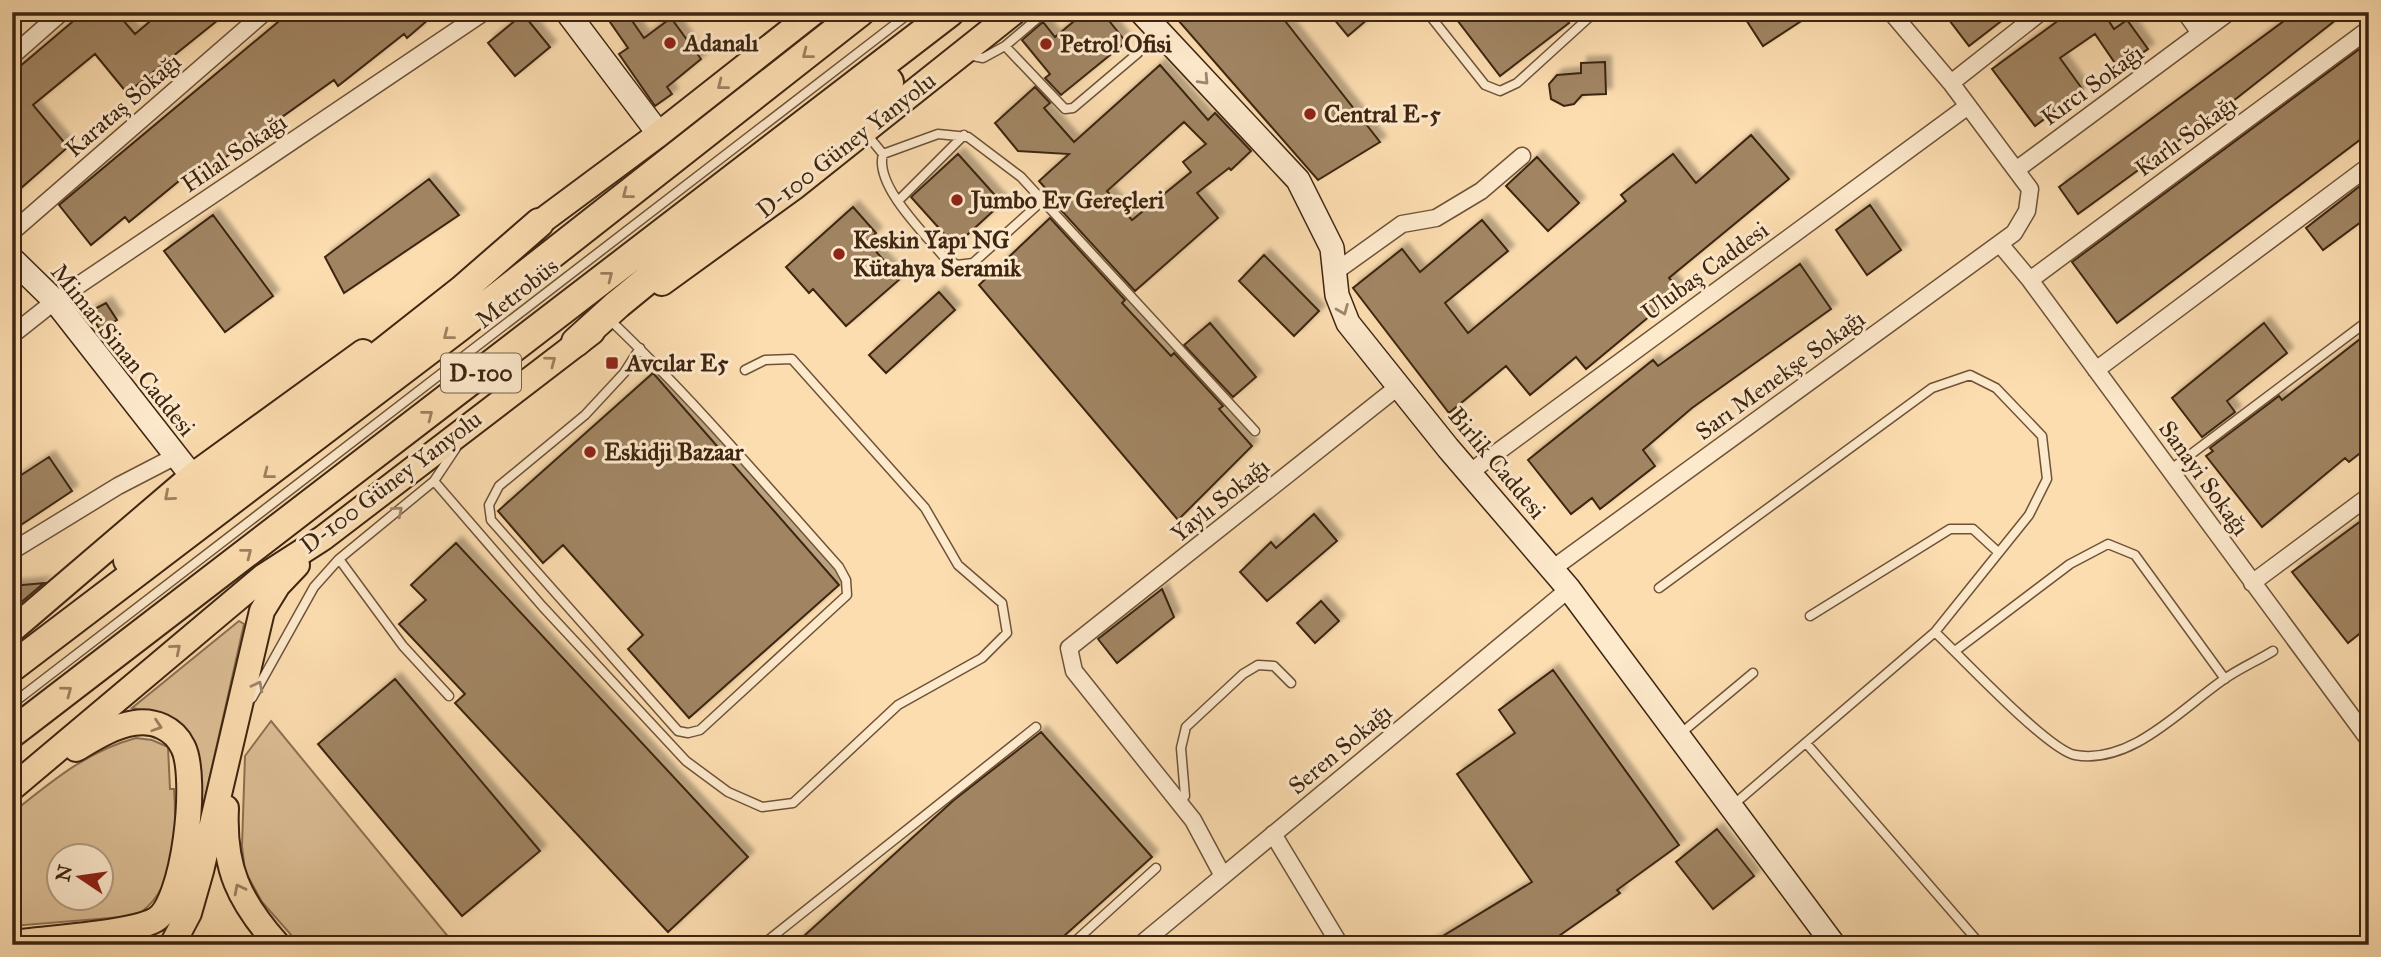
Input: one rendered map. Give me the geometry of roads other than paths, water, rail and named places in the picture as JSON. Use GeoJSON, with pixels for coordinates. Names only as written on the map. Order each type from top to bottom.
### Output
{"type":"FeatureCollection","features":[{"type":"Feature","properties":{"kind":"highway","name":"D-100"},"geometry":{"type":"LineString","coordinates":[[12,667],[459,327],[860,12]]}},
{"type":"Feature","properties":{"kind":"highway","name":"D-100"},"geometry":{"type":"LineString","coordinates":[[12,733],[950,12]]}},
{"type":"Feature","properties":{"kind":"highway"},"geometry":{"type":"LineString","coordinates":[[576,342],[618,304],[808,150],[971,12]]}},
{"type":"Feature","properties":{"kind":"highway"},"geometry":{"type":"LineString","coordinates":[[91,607],[122,566],[146,542],[461,290],[539,223]]}},
{"type":"Feature","properties":{"kind":"main road"},"geometry":{"type":"LineString","coordinates":[[12,630],[192,476],[659,134],[814,12]]}},
{"type":"Feature","properties":{"kind":"main road","name":"D-100 Güney Yanyolu"},"geometry":{"type":"LineString","coordinates":[[12,788],[264,576],[323,538],[576,342],[793,188],[1014,12]]}},
{"type":"Feature","properties":{"kind":"main road"},"geometry":{"type":"LineString","coordinates":[[172,945],[189,913],[198,881],[262,611],[278,585],[323,538]]}},
{"type":"Feature","properties":{"kind":"main road"},"geometry":{"type":"LineString","coordinates":[[12,794],[61,757],[105,733],[132,723],[149,723],[167,728],[183,747],[187,759],[189,786],[184,856],[176,888],[161,916],[138,927],[12,943]]}},
{"type":"Feature","properties":{"kind":"main road"},"geometry":{"type":"LineString","coordinates":[[229,748],[225,826],[228,866],[256,920],[278,945]]}},
{"type":"Feature","properties":{"kind":"street"},"geometry":{"type":"LineString","coordinates":[[12,56],[62,12]]}},
{"type":"Feature","properties":{"kind":"street","name":"Karataş Sokağı"},"geometry":{"type":"LineString","coordinates":[[12,233],[265,12]]}},
{"type":"Feature","properties":{"kind":"street","name":"Hilal Sokağı"},"geometry":{"type":"LineString","coordinates":[[12,335],[55,301],[484,12]]}},
{"type":"Feature","properties":{"kind":"street"},"geometry":{"type":"LineString","coordinates":[[567,12],[659,134]]}},
{"type":"Feature","properties":{"kind":"street","name":"Birlik Caddesi"},"geometry":{"type":"LineString","coordinates":[[1141,12],[1298,180],[1332,248],[1337,295],[1348,323],[1469,473],[1569,589],[1834,945]]}},
{"type":"Feature","properties":{"kind":"street"},"geometry":{"type":"LineString","coordinates":[[1891,12],[1951,83],[2016,170]]}},
{"type":"Feature","properties":{"kind":"street"},"geometry":{"type":"LineString","coordinates":[[1951,83],[2041,12]]}},
{"type":"Feature","properties":{"kind":"street"},"geometry":{"type":"LineString","coordinates":[[2185,12],[2200,33]]}},
{"type":"Feature","properties":{"kind":"street","name":"Kırcı Sokağı"},"geometry":{"type":"LineString","coordinates":[[2016,170],[2229,12]]}},
{"type":"Feature","properties":{"kind":"street","name":"Karlı Sokağı"},"geometry":{"type":"LineString","coordinates":[[2030,280],[2369,29]]}},
{"type":"Feature","properties":{"kind":"street","name":"Ulubaş Caddesi"},"geometry":{"type":"LineString","coordinates":[[1469,473],[1968,106]]}},
{"type":"Feature","properties":{"kind":"street"},"geometry":{"type":"LineString","coordinates":[[1335,272],[1402,224],[1436,218],[1481,191],[1522,156]]}},
{"type":"Feature","properties":{"kind":"street"},"geometry":{"type":"LineString","coordinates":[[2096,370],[2369,166]]}},
{"type":"Feature","properties":{"kind":"street","name":"Sarı Menekşe Sokağı"},"geometry":{"type":"LineString","coordinates":[[1552,569],[2014,233],[2027,211],[2030,188],[2016,170]]}},
{"type":"Feature","properties":{"kind":"street","name":"Sanayi Sokağı"},"geometry":{"type":"LineString","coordinates":[[2000,244],[2030,280],[2369,740]]}},
{"type":"Feature","properties":{"kind":"street","name":"Mimar Sinan Caddesi"},"geometry":{"type":"LineString","coordinates":[[12,259],[55,301],[192,476]]}},
{"type":"Feature","properties":{"kind":"street","name":"Yaylı Sokağı"},"geometry":{"type":"LineString","coordinates":[[1180,803],[1074,671],[1069,648],[1399,386]]}},
{"type":"Feature","properties":{"kind":"street"},"geometry":{"type":"LineString","coordinates":[[12,551],[118,486],[176,456]]}},
{"type":"Feature","properties":{"kind":"street"},"geometry":{"type":"LineString","coordinates":[[2252,583],[2369,496]]}},
{"type":"Feature","properties":{"kind":"street","name":"Seren Sokağı"},"geometry":{"type":"LineString","coordinates":[[1140,945],[1569,589]]}},
{"type":"Feature","properties":{"kind":"street"},"geometry":{"type":"LineString","coordinates":[[1180,803],[1193,820],[1223,876]]}},
{"type":"Feature","properties":{"kind":"street"},"geometry":{"type":"LineString","coordinates":[[1273,834],[1340,945]]}},
{"type":"Feature","properties":{"kind":"lane","name":"Metrobüs"},"geometry":{"type":"LineString","coordinates":[[12,704],[911,12]]}},
{"type":"Feature","properties":{"kind":"lane"},"geometry":{"type":"LineString","coordinates":[[962,54],[983,58],[1005,46],[1045,12]]}},
{"type":"Feature","properties":{"kind":"lane"},"geometry":{"type":"LineString","coordinates":[[1427,12],[1485,85],[1500,91],[1517,83],[1595,12]]}},
{"type":"Feature","properties":{"kind":"lane"},"geometry":{"type":"LineString","coordinates":[[1578,12],[1584,20]]}},
{"type":"Feature","properties":{"kind":"lane"},"geometry":{"type":"LineString","coordinates":[[1005,46],[1065,108],[1073,108],[1138,53]]}},
{"type":"Feature","properties":{"kind":"lane"},"geometry":{"type":"LineString","coordinates":[[863,131],[883,154]]}},
{"type":"Feature","properties":{"kind":"lane"},"geometry":{"type":"LineString","coordinates":[[883,154],[938,134],[964,135],[1021,177],[1255,431]]}},
{"type":"Feature","properties":{"kind":"lane"},"geometry":{"type":"LineString","coordinates":[[899,200],[964,135]]}},
{"type":"Feature","properties":{"kind":"lane"},"geometry":{"type":"LineString","coordinates":[[883,154],[880,167],[885,182],[944,257],[957,265],[973,262],[1042,201]]}},
{"type":"Feature","properties":{"kind":"lane"},"geometry":{"type":"LineString","coordinates":[[610,320],[640,348],[839,567],[846,580],[846,595],[700,730],[688,733],[678,731],[491,520],[489,505],[499,486],[585,415],[624,373],[640,348]]}},
{"type":"Feature","properties":{"kind":"lane"},"geometry":{"type":"LineString","coordinates":[[2170,470],[2369,320]]}},
{"type":"Feature","properties":{"kind":"lane"},"geometry":{"type":"LineString","coordinates":[[435,481],[541,606],[686,761],[728,792],[762,807],[793,803],[898,705],[982,658],[1007,633],[1002,603],[958,565],[925,508],[792,359],[765,360],[745,370]]}},
{"type":"Feature","properties":{"kind":"lane"},"geometry":{"type":"LineString","coordinates":[[1659,587],[1932,388],[1970,375],[1996,388],[2042,436],[2048,479],[2029,515],[1936,632],[1731,807]]}},
{"type":"Feature","properties":{"kind":"lane"},"geometry":{"type":"LineString","coordinates":[[229,748],[259,683],[314,587],[339,559],[435,481],[476,419]]}},
{"type":"Feature","properties":{"kind":"lane"},"geometry":{"type":"LineString","coordinates":[[1810,616],[1950,529],[1973,529],[1997,552]]}},
{"type":"Feature","properties":{"kind":"lane"},"geometry":{"type":"LineString","coordinates":[[1955,651],[2070,564],[2108,544],[2135,555],[2225,679]]}},
{"type":"Feature","properties":{"kind":"lane"},"geometry":{"type":"LineString","coordinates":[[339,559],[403,646],[449,696]]}},
{"type":"Feature","properties":{"kind":"lane"},"geometry":{"type":"LineString","coordinates":[[1936,632],[2036,729],[2073,755],[2109,755],[2151,734],[2225,679],[2273,651]]}},
{"type":"Feature","properties":{"kind":"lane"},"geometry":{"type":"LineString","coordinates":[[1180,803],[1185,796],[1181,748],[1186,727],[1243,674],[1258,664],[1274,666],[1291,683]]}},
{"type":"Feature","properties":{"kind":"lane"},"geometry":{"type":"LineString","coordinates":[[1678,736],[1753,673]]}},
{"type":"Feature","properties":{"kind":"lane"},"geometry":{"type":"LineString","coordinates":[[762,945],[1036,727]]}},
{"type":"Feature","properties":{"kind":"lane"},"geometry":{"type":"LineString","coordinates":[[1806,743],[1980,945]]}},
{"type":"Feature","properties":{"kind":"lane"},"geometry":{"type":"LineString","coordinates":[[1071,945],[1156,868]]}},
{"type":"Feature","properties":{"kind":"place","name":"Adanalı"},"geometry":{"type":"Point","coordinates":[670,43]}},
{"type":"Feature","properties":{"kind":"place","name":"Petrol Ofisi"},"geometry":{"type":"Point","coordinates":[1046,44]}},
{"type":"Feature","properties":{"kind":"place","name":"Central E-5"},"geometry":{"type":"Point","coordinates":[1310,114]}},
{"type":"Feature","properties":{"kind":"place","name":"Jumbo Ev Gereçleri"},"geometry":{"type":"Point","coordinates":[957,200]}},
{"type":"Feature","properties":{"kind":"place","name":"Keskin Yapı NG Kütahya Seramik"},"geometry":{"type":"Point","coordinates":[839,254]}},
{"type":"Feature","properties":{"kind":"place","name":"Avcılar E5"},"geometry":{"type":"Point","coordinates":[612,363]}},
{"type":"Feature","properties":{"kind":"place","name":"Eskidji Bazaar"},"geometry":{"type":"Point","coordinates":[590,452]}}]}
